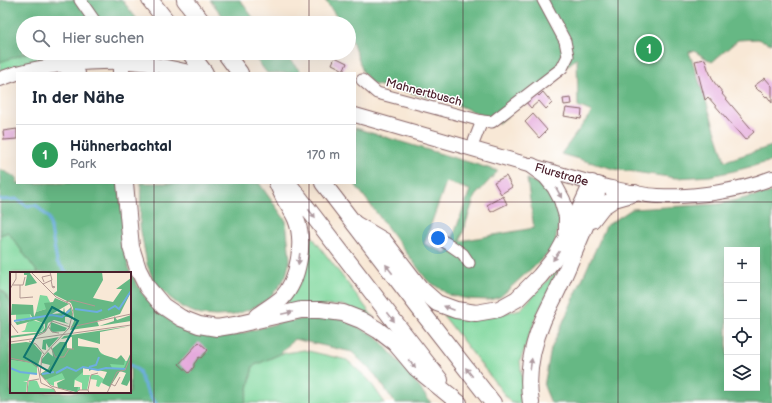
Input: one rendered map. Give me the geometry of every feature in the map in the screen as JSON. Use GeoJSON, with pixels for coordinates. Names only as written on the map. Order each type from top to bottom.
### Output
{"type":"FeatureCollection","features":[{"type":"Feature","properties":{"kind":"highway"},"geometry":{"type":"LineString","coordinates":[[150,0],[162,16]]}},
{"type":"Feature","properties":{"kind":"highway"},"geometry":{"type":"LineString","coordinates":[[185,0],[197,16]]}},
{"type":"Feature","properties":{"kind":"highway"},"geometry":{"type":"LineString","coordinates":[[195,60],[204,72]]}},
{"type":"Feature","properties":{"kind":"highway"},"geometry":{"type":"LineString","coordinates":[[230,60],[239,72]]}},
{"type":"Feature","properties":{"kind":"highway"},"geometry":{"type":"LineString","coordinates":[[532,166],[546,176],[555,187],[562,200],[567,216],[567,236]]}},
{"type":"Feature","properties":{"kind":"highway"},"geometry":{"type":"LineString","coordinates":[[125,184],[131,247],[138,269],[147,287],[163,306],[181,318],[199,325],[217,328],[301,310],[343,312],[378,330],[395,343],[416,368],[459,403]]}},
{"type":"Feature","properties":{"kind":"highway"},"geometry":{"type":"LineString","coordinates":[[249,321],[282,297],[292,282],[299,262],[300,239],[296,219],[278,184]]}},
{"type":"Feature","properties":{"kind":"highway"},"geometry":{"type":"LineString","coordinates":[[289,184],[459,403]]}},
{"type":"Feature","properties":{"kind":"highway"},"geometry":{"type":"LineString","coordinates":[[324,184],[493,403]]}},
{"type":"Feature","properties":{"kind":"highway"},"geometry":{"type":"LineString","coordinates":[[531,403],[529,394],[530,367],[534,344],[543,319],[553,301],[596,200],[595,184]]}},
{"type":"Feature","properties":{"kind":"highway"},"geometry":{"type":"LineString","coordinates":[[355,224],[384,241],[420,288],[437,303],[456,310],[476,313],[500,309],[517,299],[540,276],[557,255],[595,184]]}},
{"type":"Feature","properties":{"kind":"highway"},"geometry":{"type":"LineString","coordinates":[[583,233],[602,207],[614,199],[635,193]]}},
{"type":"Feature","properties":{"kind":"main road"},"geometry":{"type":"LineString","coordinates":[[25,72],[71,69],[91,62],[116,62],[143,63],[188,72]]}},
{"type":"Feature","properties":{"kind":"main road"},"geometry":{"type":"LineString","coordinates":[[0,79],[16,73]]}},
{"type":"Feature","properties":{"kind":"main road","name":"Flurstraße"},"geometry":{"type":"LineString","coordinates":[[356,115],[595,184],[635,193],[657,196],[683,196],[714,193],[772,178]]}},
{"type":"Feature","properties":{"kind":"lane"},"geometry":{"type":"LineString","coordinates":[[80,0],[91,16]]}},
{"type":"Feature","properties":{"kind":"lane"},"geometry":{"type":"LineString","coordinates":[[471,149],[482,121],[492,122],[562,68],[568,56],[565,41],[543,0]]}},
{"type":"Feature","properties":{"kind":"lane","name":"Mahnertbusch"},"geometry":{"type":"LineString","coordinates":[[362,80],[377,93],[482,121]]}},
{"type":"Feature","properties":{"kind":"lane"},"geometry":{"type":"LineString","coordinates":[[439,239],[464,254],[469,263]]}},
{"type":"Feature","properties":{"kind":"green space"},"geometry":{"type":"Polygon","coordinates":[[[0,0],[16,16],[16,60],[51,60],[48,62],[0,71],[0,0]]]}},
{"type":"Feature","properties":{"kind":"green space"},"geometry":{"type":"Polygon","coordinates":[[[0,0],[122,0],[135,16],[16,16],[16,57],[0,62],[0,0]]]}},
{"type":"Feature","properties":{"kind":"green space"},"geometry":{"type":"Polygon","coordinates":[[[210,0],[240,0],[252,16],[223,16],[210,0]]]}},
{"type":"Feature","properties":{"kind":"green space"},"geometry":{"type":"Polygon","coordinates":[[[325,0],[772,0],[772,44],[758,39],[738,40],[712,62],[694,51],[689,52],[725,161],[772,146],[772,161],[710,176],[676,178],[614,169],[561,154],[592,112],[578,106],[577,58],[499,123],[451,102],[372,84],[363,72],[356,52],[356,16],[336,16],[325,0]]]}},
{"type":"Feature","properties":{"kind":"green space"},"geometry":{"type":"Polygon","coordinates":[[[257,60],[290,60],[301,72],[266,72],[257,60]]]}},
{"type":"Feature","properties":{"kind":"green space"},"geometry":{"type":"Polygon","coordinates":[[[356,128],[498,171],[475,196],[460,241],[534,228],[527,179],[549,188],[561,213],[554,248],[500,297],[489,300],[468,299],[449,295],[427,280],[355,184],[356,184],[356,128]],[[446,182],[424,244],[447,254],[470,190],[446,182]]]}},
{"type":"Feature","properties":{"kind":"green space"},"geometry":{"type":"Polygon","coordinates":[[[0,169],[16,177],[16,184],[119,184],[128,268],[130,272],[37,272],[8,232],[0,235],[0,216],[2,215],[0,214],[0,169]]]}},
{"type":"Feature","properties":{"kind":"green space"},"geometry":{"type":"Polygon","coordinates":[[[141,184],[260,184],[286,221],[290,259],[286,276],[268,299],[253,308],[234,315],[201,315],[183,308],[154,282],[147,264],[140,226],[141,184]]]}},
{"type":"Feature","properties":{"kind":"green space"},"geometry":{"type":"Polygon","coordinates":[[[772,192],[772,403],[551,403],[544,386],[551,349],[606,226],[632,209],[719,204],[772,192]]]}},
{"type":"Feature","properties":{"kind":"green space"},"geometry":{"type":"Polygon","coordinates":[[[8,232],[37,272],[10,272],[10,302],[2,290],[0,290],[0,235],[8,232]]]}},
{"type":"Feature","properties":{"kind":"green space"},"geometry":{"type":"Polygon","coordinates":[[[310,234],[374,318],[342,305],[282,308],[300,282],[309,257],[310,234]]]}},
{"type":"Feature","properties":{"kind":"green space"},"geometry":{"type":"Polygon","coordinates":[[[559,268],[535,320],[520,361],[525,403],[511,403],[443,315],[475,320],[521,309],[559,268]]]}},
{"type":"Feature","properties":{"kind":"green space"},"geometry":{"type":"Polygon","coordinates":[[[131,273],[142,293],[157,311],[175,325],[220,337],[236,335],[282,322],[319,317],[342,319],[376,336],[410,375],[431,403],[395,403],[376,376],[352,352],[294,339],[280,354],[253,366],[245,403],[0,403],[0,290],[2,290],[10,302],[10,393],[131,393],[131,273]]]}},
{"type":"Feature","properties":{"kind":"green space"},"geometry":{"type":"Polygon","coordinates":[[[304,350],[347,360],[368,379],[385,403],[245,403],[253,366],[280,354],[304,350]]]}},
{"type":"Feature","properties":{"kind":"building"},"geometry":{"type":"Polygon","coordinates":[[[705,59],[714,82],[723,93],[722,94],[754,132],[745,140],[708,97],[705,100],[695,61],[705,59]]]}},
{"type":"Feature","properties":{"kind":"building"},"geometry":{"type":"Polygon","coordinates":[[[334,60],[341,60],[347,63],[344,70],[332,64],[334,60]]]}},
{"type":"Feature","properties":{"kind":"building"},"geometry":{"type":"Polygon","coordinates":[[[765,78],[772,86],[772,103],[767,96],[766,97],[754,86],[765,78]]]}},
{"type":"Feature","properties":{"kind":"building"},"geometry":{"type":"Polygon","coordinates":[[[543,92],[552,103],[546,109],[539,101],[531,108],[525,101],[536,93],[539,96],[543,92]]]}},
{"type":"Feature","properties":{"kind":"building"},"geometry":{"type":"Polygon","coordinates":[[[571,98],[572,104],[564,105],[563,99],[571,98]]]}},
{"type":"Feature","properties":{"kind":"building"},"geometry":{"type":"Polygon","coordinates":[[[566,108],[582,110],[581,119],[564,116],[566,108]]]}},
{"type":"Feature","properties":{"kind":"building"},"geometry":{"type":"Polygon","coordinates":[[[533,114],[547,130],[539,138],[525,122],[533,114]]]}},
{"type":"Feature","properties":{"kind":"building"},"geometry":{"type":"Polygon","coordinates":[[[16,129],[16,139],[4,140],[3,131],[16,129]]]}},
{"type":"Feature","properties":{"kind":"building"},"geometry":{"type":"Polygon","coordinates":[[[506,176],[512,187],[501,194],[494,182],[506,176]]]}},
{"type":"Feature","properties":{"kind":"building"},"geometry":{"type":"Polygon","coordinates":[[[503,196],[507,204],[491,212],[487,205],[503,196]]]}},
{"type":"Feature","properties":{"kind":"building"},"geometry":{"type":"Polygon","coordinates":[[[199,342],[208,350],[201,358],[199,357],[189,373],[179,364],[199,342]]]}},
{"type":"Feature","properties":{"kind":"waterway"},"geometry":{"type":"LineString","coordinates":[[0,199],[17,199],[27,206],[36,205],[49,218],[57,262],[66,272]]}},
{"type":"Feature","properties":{"kind":"waterway"},"geometry":{"type":"LineString","coordinates":[[131,366],[139,371],[143,383],[151,398],[156,403]]}},
{"type":"Feature","properties":{"kind":"place","name":"Hühnerbachtal"},"geometry":{"type":"Point","coordinates":[649,49]}}]}
